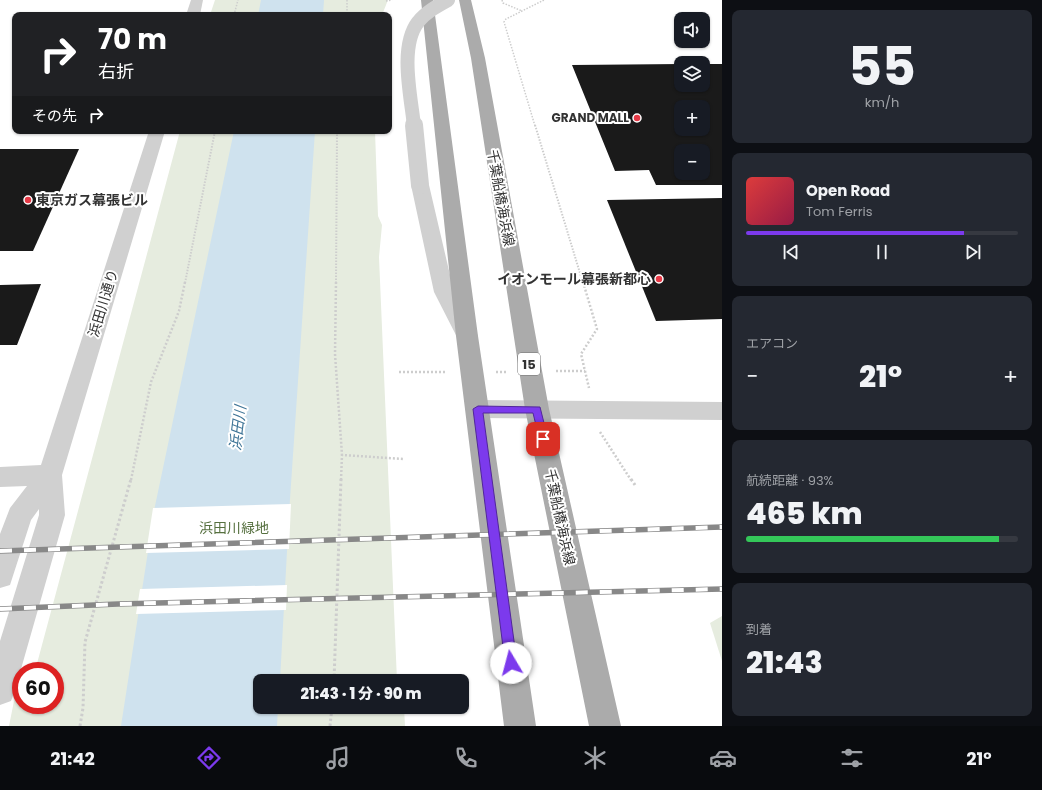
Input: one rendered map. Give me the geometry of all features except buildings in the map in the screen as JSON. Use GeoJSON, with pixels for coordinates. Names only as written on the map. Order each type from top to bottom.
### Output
{"type":"FeatureCollection","features":[{"type":"Feature","properties":{"kind":"main road"},"geometry":{"type":"LineString","coordinates":[[427,0],[467,336],[520,726]]}},
{"type":"Feature","properties":{"kind":"main road","name":"千葉船橋海浜線"},"geometry":{"type":"LineString","coordinates":[[465,0],[478,58],[537,409],[604,726]]}},
{"type":"Feature","properties":{"kind":"street"},"geometry":{"type":"LineString","coordinates":[[194,12],[197,0]]}},
{"type":"Feature","properties":{"kind":"street"},"geometry":{"type":"LineString","coordinates":[[448,0],[420,20],[414,27],[408,46],[408,56],[420,185],[444,292],[467,336]]}},
{"type":"Feature","properties":{"kind":"street","name":"浜田川通り"},"geometry":{"type":"LineString","coordinates":[[50,475],[156,134]]}},
{"type":"Feature","properties":{"kind":"street"},"geometry":{"type":"LineString","coordinates":[[478,409],[722,411]]}},
{"type":"Feature","properties":{"kind":"street"},"geometry":{"type":"LineString","coordinates":[[0,477],[50,475]]}},
{"type":"Feature","properties":{"kind":"street"},"geometry":{"type":"LineString","coordinates":[[0,576],[19,516],[50,475]]}},
{"type":"Feature","properties":{"kind":"street"},"geometry":{"type":"LineString","coordinates":[[0,690],[52,515],[50,475]]}},
{"type":"Feature","properties":{"kind":"path"},"geometry":{"type":"LineString","coordinates":[[235,12],[238,0]]}},
{"type":"Feature","properties":{"kind":"path"},"geometry":{"type":"LineString","coordinates":[[347,0],[347,12]]}},
{"type":"Feature","properties":{"kind":"path"},"geometry":{"type":"LineString","coordinates":[[386,1],[392,0]]}},
{"type":"Feature","properties":{"kind":"path"},"geometry":{"type":"LineString","coordinates":[[502,0],[503,3],[522,11]]}},
{"type":"Feature","properties":{"kind":"path"},"geometry":{"type":"LineString","coordinates":[[544,0],[504,20],[504,23],[596,329],[581,354],[598,430],[635,485]]}},
{"type":"Feature","properties":{"kind":"path"},"geometry":{"type":"LineString","coordinates":[[80,726],[83,708],[85,642],[128,492],[151,382],[179,312],[214,134]]}},
{"type":"Feature","properties":{"kind":"path"},"geometry":{"type":"LineString","coordinates":[[334,674],[342,455],[335,354],[337,134]]}},
{"type":"Feature","properties":{"kind":"path"},"geometry":{"type":"LineString","coordinates":[[342,455],[404,459]]}},
{"type":"Feature","properties":{"kind":"path"},"geometry":{"type":"LineString","coordinates":[[330,726],[331,714]]}},
{"type":"Feature","properties":{"kind":"green space"},"geometry":{"type":"Polygon","coordinates":[[[215,0],[388,0],[383,12],[211,12],[215,0]]]}},
{"type":"Feature","properties":{"kind":"green space","name":"浜田川緑地"},"geometry":{"type":"Polygon","coordinates":[[[179,134],[375,134],[378,216],[382,225],[379,257],[397,674],[253,674],[253,714],[404,714],[405,726],[9,726],[12,711],[12,714],[64,714],[64,662],[37,662],[179,134]]]}},
{"type":"Feature","properties":{"kind":"green space"},"geometry":{"type":"Polygon","coordinates":[[[722,616],[722,661],[710,623],[722,616]]]}},
{"type":"Feature","properties":{"kind":"water"},"geometry":{"type":"Polygon","coordinates":[[[261,0],[324,0],[323,12],[259,12],[261,0]]]}},
{"type":"Feature","properties":{"kind":"water","name":"浜田川"},"geometry":{"type":"Polygon","coordinates":[[[233,134],[315,134],[289,514],[280,674],[253,674],[253,714],[278,714],[277,726],[121,726],[155,506],[233,134]]]}},
{"type":"Feature","properties":{"kind":"pier"},"geometry":{"type":"Polygon","coordinates":[[[291,504],[289,549],[146,553],[153,508],[291,504]]]}},
{"type":"Feature","properties":{"kind":"pier"},"geometry":{"type":"Polygon","coordinates":[[[287,585],[286,610],[136,614],[140,589],[287,585]]]}},
{"type":"Feature","properties":{"kind":"railway"},"geometry":{"type":"LineString","coordinates":[[0,551],[722,527]]}},
{"type":"Feature","properties":{"kind":"railway"},"geometry":{"type":"LineString","coordinates":[[0,609],[118,604],[722,589]]}},
{"type":"Feature","properties":{"kind":"place","name":"GRAND MALL"},"geometry":{"type":"Point","coordinates":[637,118]}},
{"type":"Feature","properties":{"kind":"place","name":"東京ガス幕張ビル"},"geometry":{"type":"Point","coordinates":[28,200]}},
{"type":"Feature","properties":{"kind":"place","name":"イオンモール幕張新都心"},"geometry":{"type":"Point","coordinates":[659,279]}},
{"type":"Feature","properties":{"kind":"route"},"geometry":{"type":"LineString","coordinates":[[511,663],[478,409],[537,409],[543,439]]}}]}
